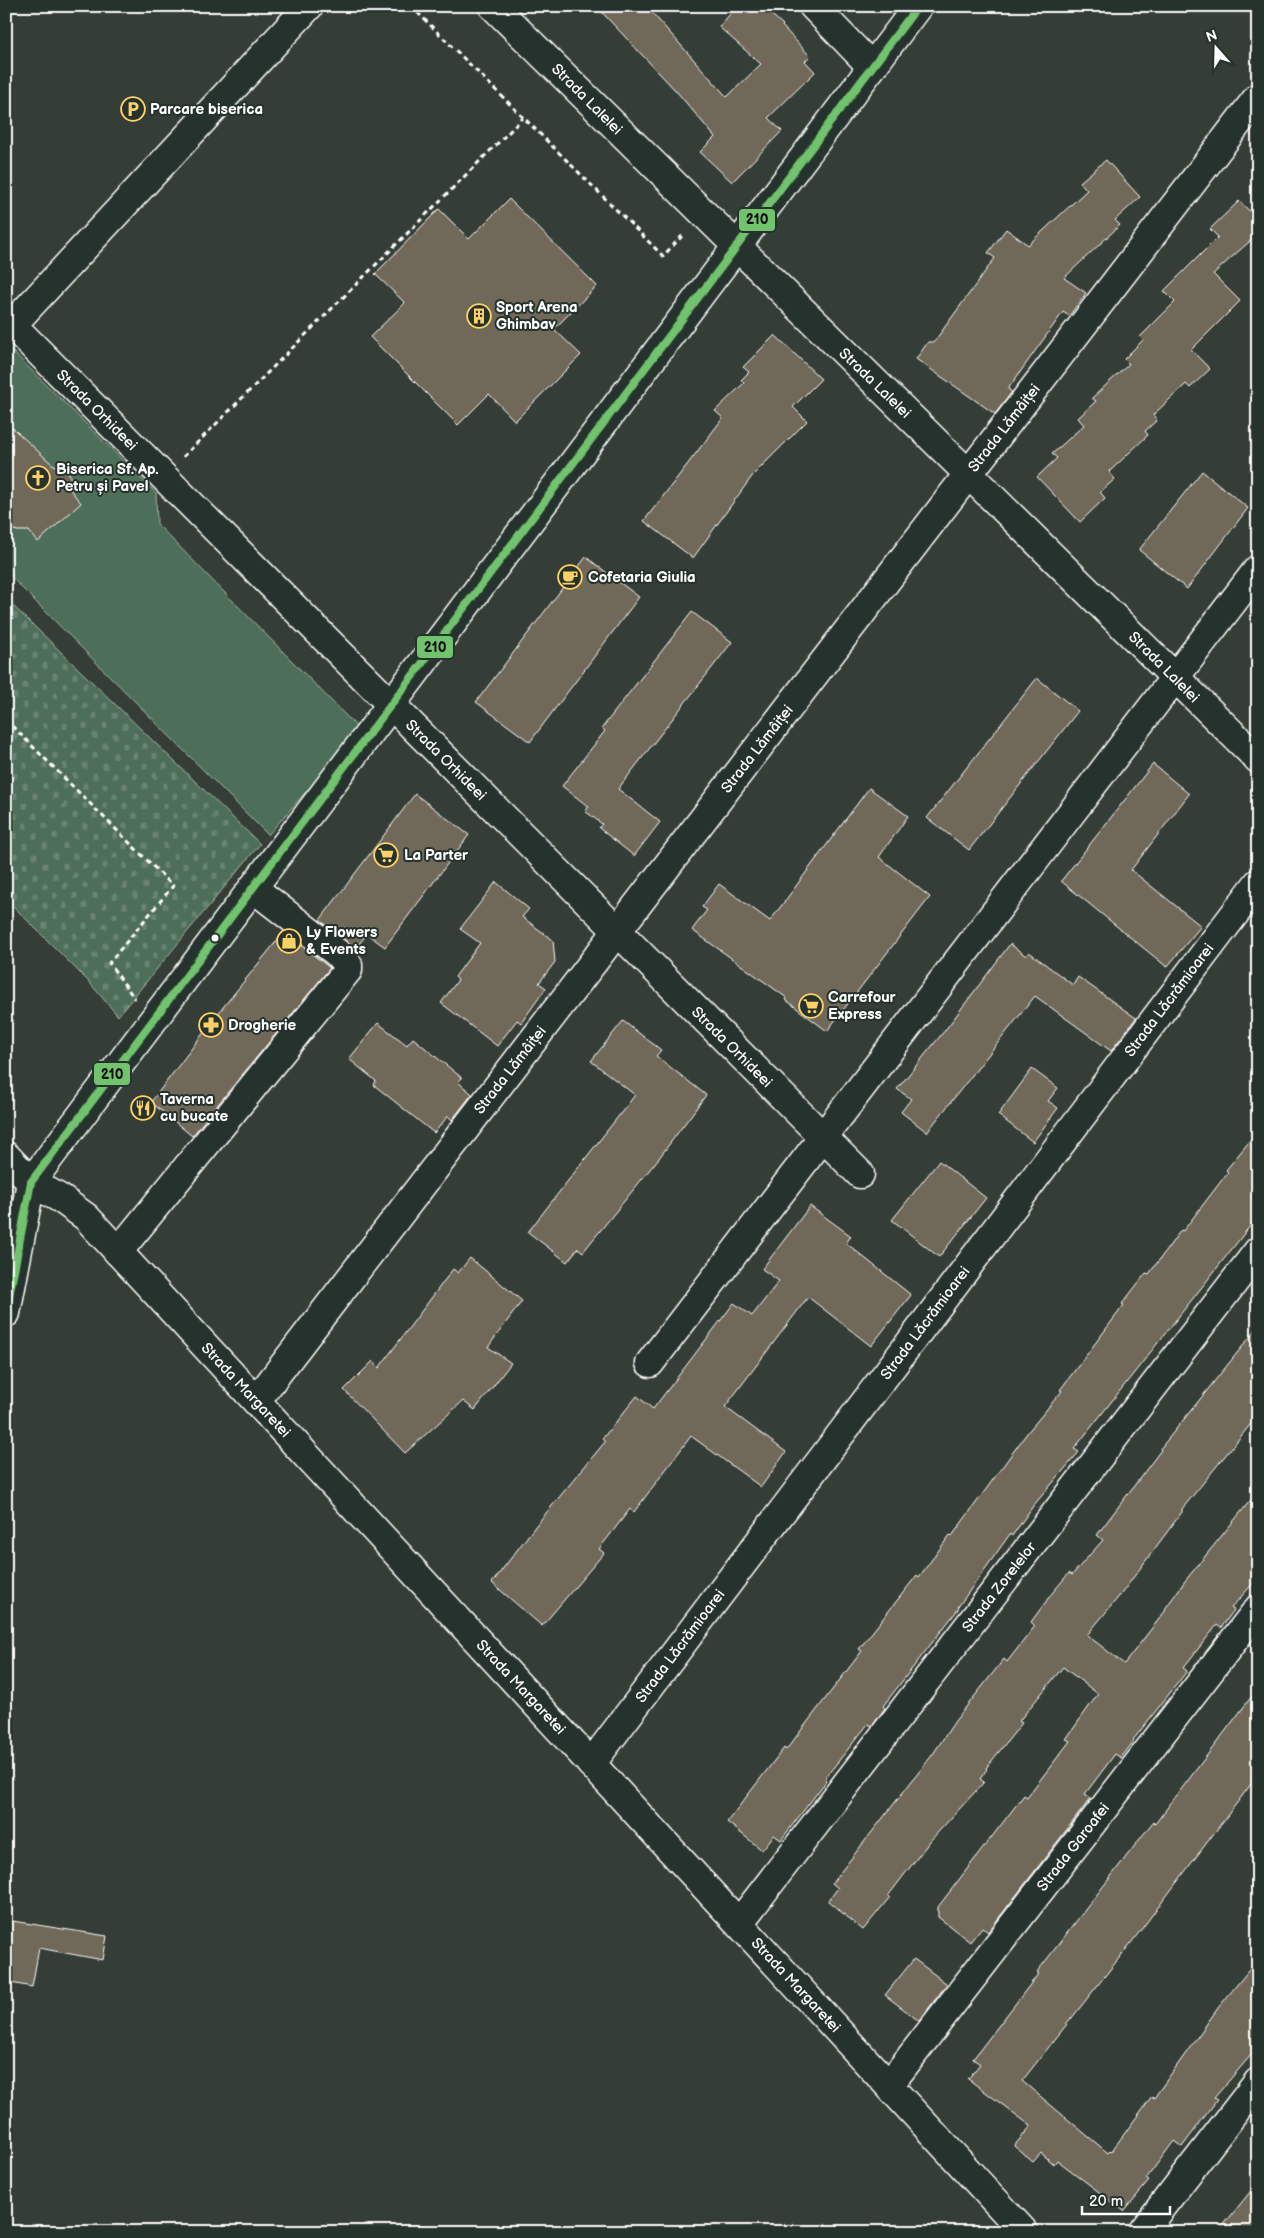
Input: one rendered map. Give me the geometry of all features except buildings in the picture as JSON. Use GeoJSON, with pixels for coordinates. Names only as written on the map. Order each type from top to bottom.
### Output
{"type":"FeatureCollection","features":[{"type":"Feature","properties":{"kind":"street","name":"Strada Orhideei"},"geometry":{"type":"LineString","coordinates":[[309,6],[12,325],[860,1174]]}},
{"type":"Feature","properties":{"kind":"street","name":"Strada Lalelei"},"geometry":{"type":"LineString","coordinates":[[493,6],[1258,759]]}},
{"type":"Feature","properties":{"kind":"street"},"geometry":{"type":"LineString","coordinates":[[813,6],[872,67]]}},
{"type":"Feature","properties":{"kind":"street"},"geometry":{"type":"LineString","coordinates":[[6,1313],[31,1182],[918,6]]}},
{"type":"Feature","properties":{"kind":"street","name":"Strada Lămâiței"},"geometry":{"type":"LineString","coordinates":[[256,1401],[1258,97]]}},
{"type":"Feature","properties":{"kind":"street"},"geometry":{"type":"LineString","coordinates":[[650,1363],[1258,569]]}},
{"type":"Feature","properties":{"kind":"street","name":"Strada Lăcrămioarei"},"geometry":{"type":"LineString","coordinates":[[592,1764],[1258,883]]}},
{"type":"Feature","properties":{"kind":"street"},"geometry":{"type":"LineString","coordinates":[[118,1252],[348,970],[348,965],[337,953],[253,888]]}},
{"type":"Feature","properties":{"kind":"street","name":"Strada Margaretei"},"geometry":{"type":"LineString","coordinates":[[6,1156],[31,1182],[61,1199],[86,1217],[1024,2232]]}},
{"type":"Feature","properties":{"kind":"street","name":"Strada Zorelelor"},"geometry":{"type":"LineString","coordinates":[[739,1923],[1257,1254]]}},
{"type":"Feature","properties":{"kind":"street","name":"Strada Garoafei"},"geometry":{"type":"LineString","coordinates":[[889,2085],[1258,1609]]}},
{"type":"Feature","properties":{"kind":"street"},"geometry":{"type":"LineString","coordinates":[[1142,2232],[1258,2082]]}},
{"type":"Feature","properties":{"kind":"path"},"geometry":{"type":"LineString","coordinates":[[411,6],[663,256],[702,213]]}},
{"type":"Feature","properties":{"kind":"path"},"geometry":{"type":"LineString","coordinates":[[163,477],[523,118]]}},
{"type":"Feature","properties":{"kind":"path"},"geometry":{"type":"LineString","coordinates":[[6,720],[173,886],[109,963],[137,1002]]}},
{"type":"Feature","properties":{"kind":"green space"},"geometry":{"type":"Polygon","coordinates":[[[6,345],[156,493],[157,524],[360,730],[268,835],[6,572],[6,345]]]}},
{"type":"Feature","properties":{"kind":"green space"},"geometry":{"type":"Polygon","coordinates":[[[6,599],[260,844],[118,1016],[89,982],[6,899],[6,599]]]}},
{"type":"Feature","properties":{"kind":"transit line","name":"210"},"geometry":{"type":"LineString","coordinates":[[6,1312],[31,1182],[918,6]]}},
{"type":"Feature","properties":{"kind":"place","name":"Parcare biserica"},"geometry":{"type":"Point","coordinates":[133,109]}},
{"type":"Feature","properties":{"kind":"place","name":"Sport Arena Ghimbav"},"geometry":{"type":"Point","coordinates":[479,316]}},
{"type":"Feature","properties":{"kind":"place","name":"Biserica Sf. Ap. Petru și Pavel"},"geometry":{"type":"Point","coordinates":[38,478]}},
{"type":"Feature","properties":{"kind":"place","name":"Cofetaria Giulia"},"geometry":{"type":"Point","coordinates":[570,577]}},
{"type":"Feature","properties":{"kind":"place","name":"La Parter"},"geometry":{"type":"Point","coordinates":[386,855]}},
{"type":"Feature","properties":{"kind":"place","name":"Ly Flowers & Events"},"geometry":{"type":"Point","coordinates":[289,941]}},
{"type":"Feature","properties":{"kind":"place","name":"Carrefour Express"},"geometry":{"type":"Point","coordinates":[811,1006]}},
{"type":"Feature","properties":{"kind":"place","name":"Drogherie"},"geometry":{"type":"Point","coordinates":[211,1025]}},
{"type":"Feature","properties":{"kind":"place","name":"Taverna cu bucate"},"geometry":{"type":"Point","coordinates":[143,1108]}}]}
